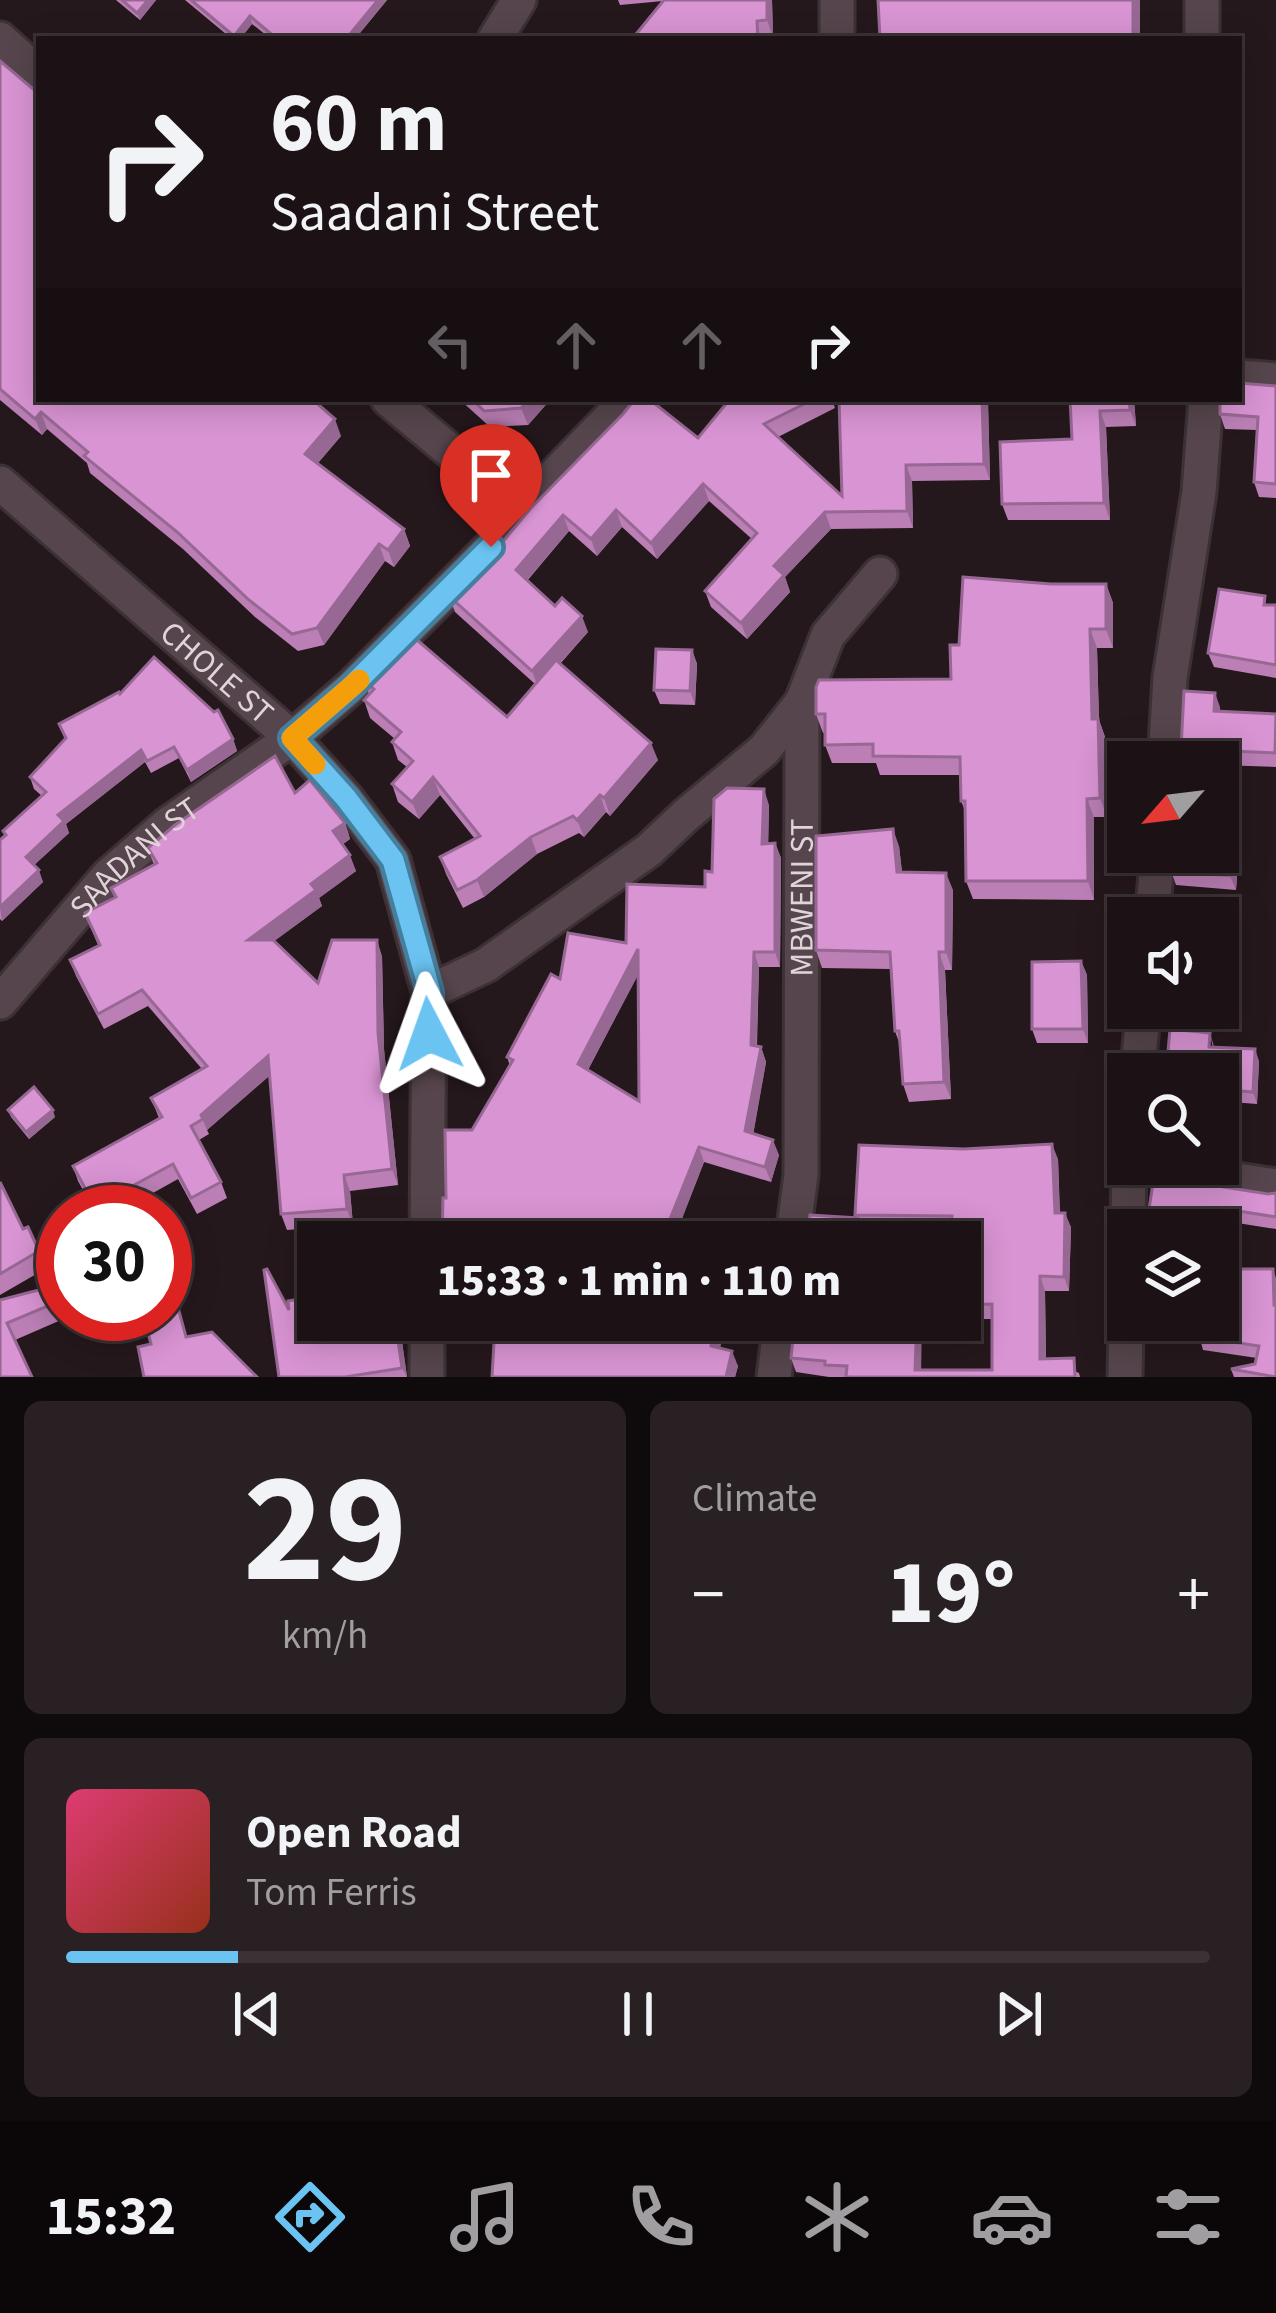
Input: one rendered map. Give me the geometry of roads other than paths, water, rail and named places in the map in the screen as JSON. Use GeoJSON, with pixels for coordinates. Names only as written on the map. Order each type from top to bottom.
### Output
{"type":"FeatureCollection","features":[{"type":"Feature","properties":{"kind":"street"},"geometry":{"type":"LineString","coordinates":[[497,36],[519,0]]}},
{"type":"Feature","properties":{"kind":"street"},"geometry":{"type":"LineString","coordinates":[[837,0],[837,36]]}},
{"type":"Feature","properties":{"kind":"street"},"geometry":{"type":"LineString","coordinates":[[1202,0],[1202,36]]}},
{"type":"Feature","properties":{"kind":"street"},"geometry":{"type":"LineString","coordinates":[[0,39],[36,71]]}},
{"type":"Feature","properties":{"kind":"street"},"geometry":{"type":"LineString","coordinates":[[1242,377],[1276,380]]}},
{"type":"Feature","properties":{"kind":"street"},"geometry":{"type":"LineString","coordinates":[[392,402],[520,510]]}},
{"type":"Feature","properties":{"kind":"street","name":"SAADANI ST"},"geometry":{"type":"LineString","coordinates":[[0,1002],[108,876],[168,824],[292,738],[350,688],[491,547],[520,510],[625,402]]}},
{"type":"Feature","properties":{"kind":"street"},"geometry":{"type":"LineString","coordinates":[[1166,741],[1179,607],[1199,492],[1206,402]]}},
{"type":"Feature","properties":{"kind":"street","name":"CHOLE ST"},"geometry":{"type":"LineString","coordinates":[[0,483],[292,738],[393,860],[430,992],[427,1221]]}},
{"type":"Feature","properties":{"kind":"street","name":"MBWENI ST"},"geometry":{"type":"LineString","coordinates":[[795,1221],[801,1174],[802,702],[828,635],[880,574]]}},
{"type":"Feature","properties":{"kind":"street"},"geometry":{"type":"LineString","coordinates":[[430,992],[486,965],[649,850],[764,750],[802,702]]}},
{"type":"Feature","properties":{"kind":"street"},"geometry":{"type":"LineString","coordinates":[[1239,1180],[1276,1186]]}},
{"type":"Feature","properties":{"kind":"street"},"geometry":{"type":"LineString","coordinates":[[427,1341],[427,1377]]}},
{"type":"Feature","properties":{"kind":"street"},"geometry":{"type":"LineString","coordinates":[[774,1377],[779,1341]]}},
{"type":"Feature","properties":{"kind":"street"},"geometry":{"type":"LineString","coordinates":[[1125,1377],[1126,1341]]}}]}
